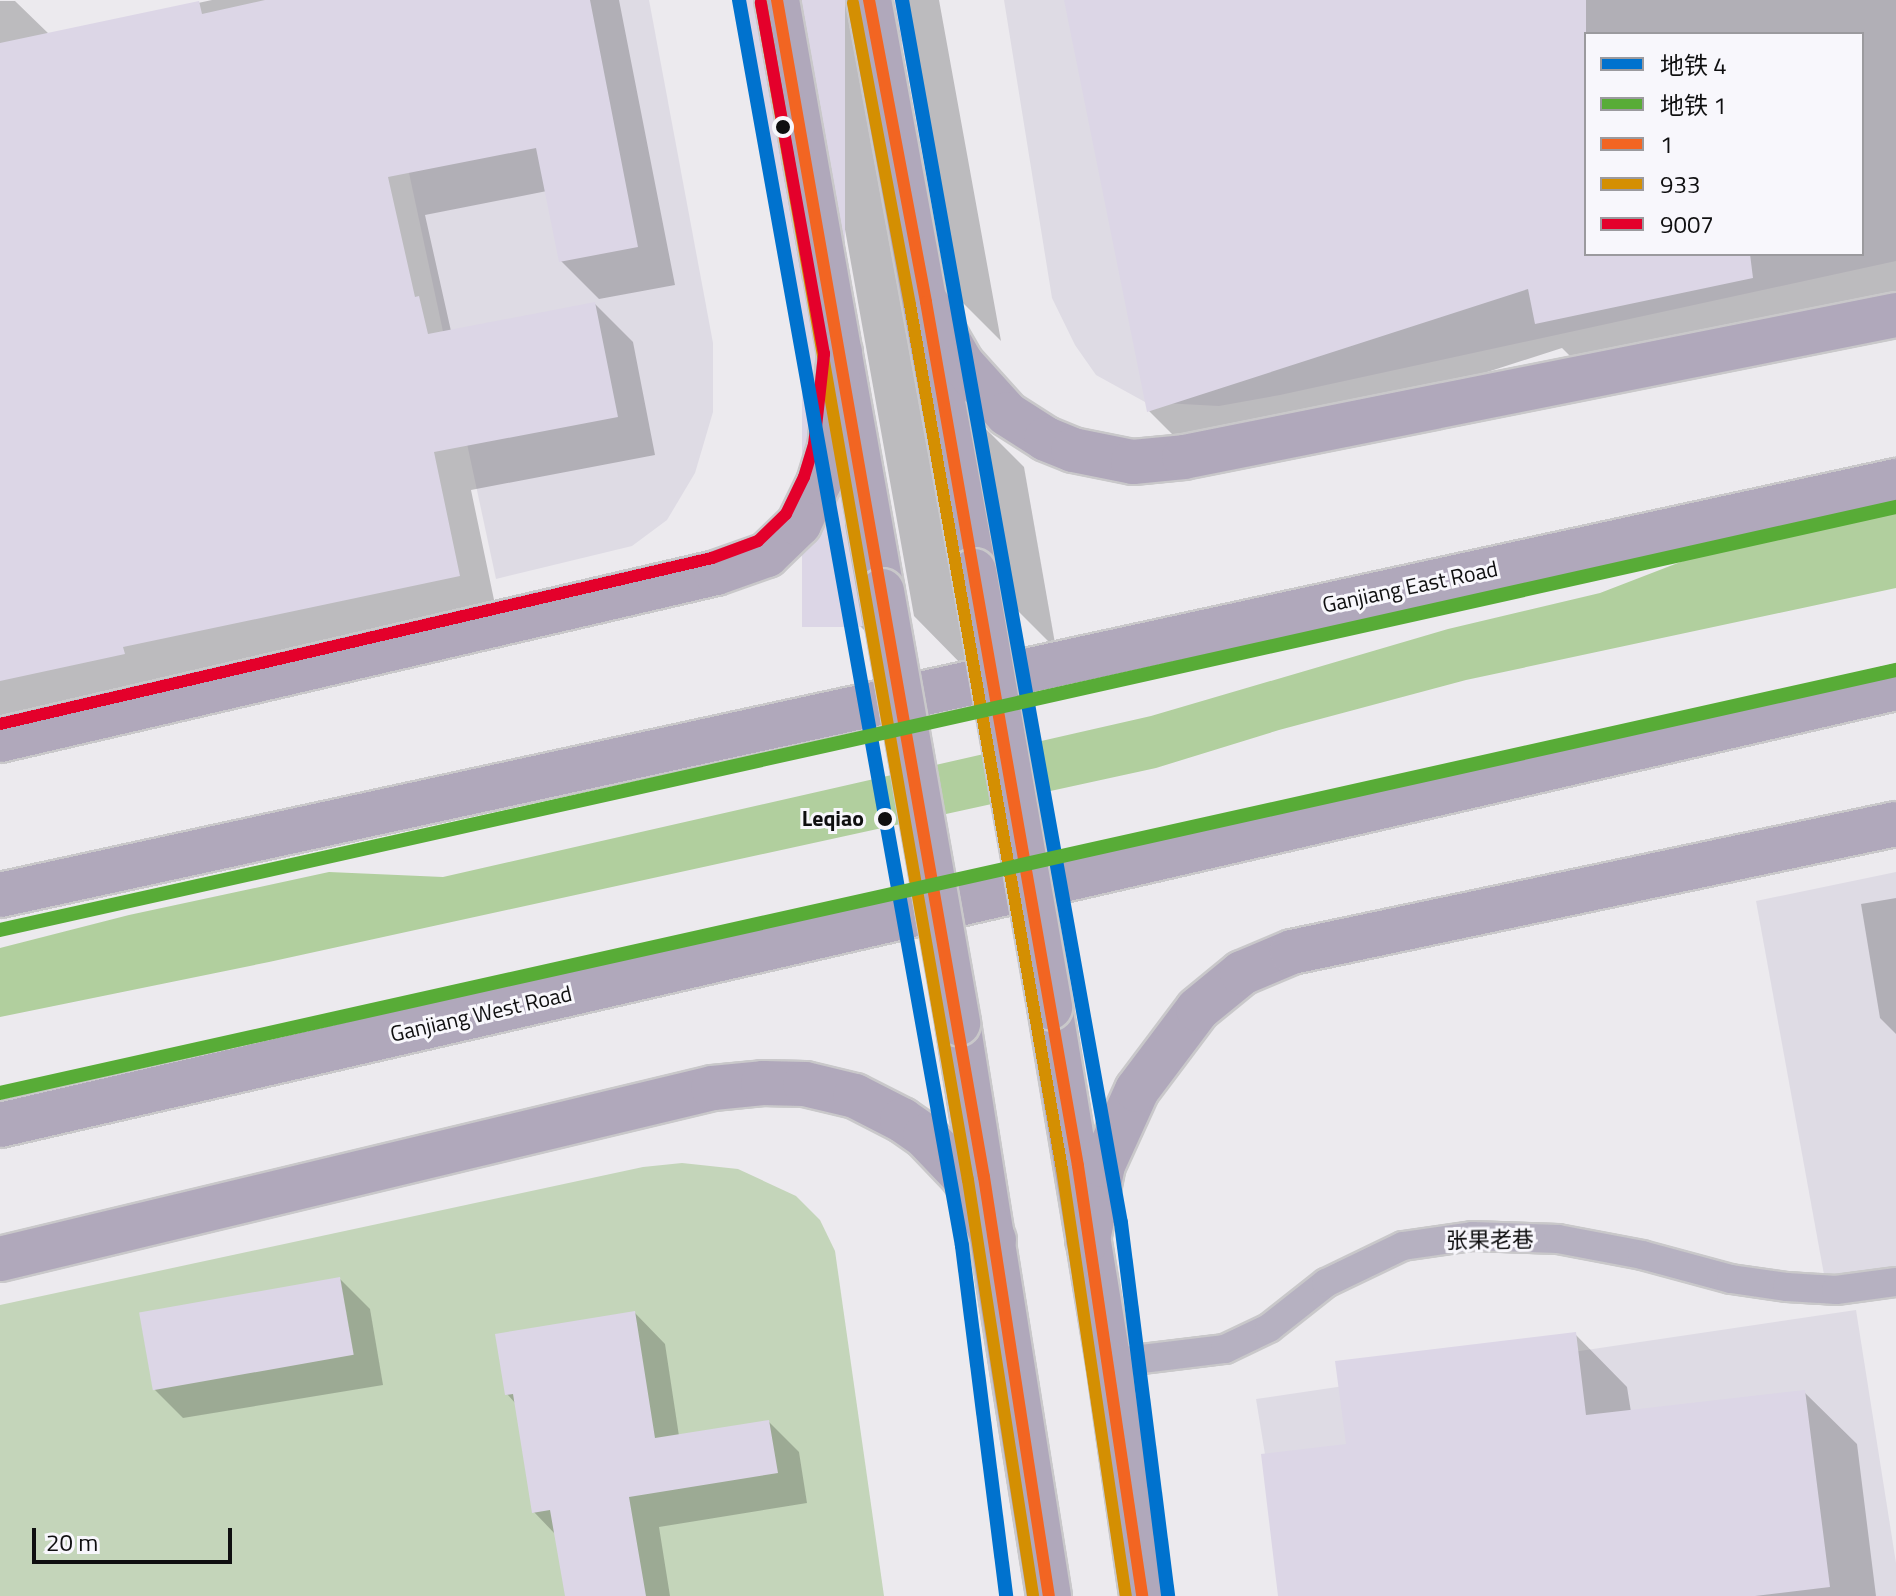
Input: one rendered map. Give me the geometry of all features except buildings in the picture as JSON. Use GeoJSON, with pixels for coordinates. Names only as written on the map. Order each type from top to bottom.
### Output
{"type":"FeatureCollection","features":[{"type":"Feature","properties":{"kind":"main road"},"geometry":{"type":"LineString","coordinates":[[777,0],[958,1023],[1049,1596]]}},
{"type":"Feature","properties":{"kind":"main road"},"geometry":{"type":"LineString","coordinates":[[869,0],[926,302],[1050,1007],[1109,1363],[1142,1596]]}},
{"type":"Feature","properties":{"kind":"main road"},"geometry":{"type":"LineString","coordinates":[[926,302],[962,364],[1007,414],[1046,439],[1073,450],[1133,462],[1184,457],[1896,315]]}},
{"type":"Feature","properties":{"kind":"main road"},"geometry":{"type":"LineString","coordinates":[[0,740],[716,573],[767,555],[799,524],[819,483],[830,448],[840,353]]}},
{"type":"Feature","properties":{"kind":"main road","name":"Ganjiang East Road"},"geometry":{"type":"LineString","coordinates":[[0,895],[1896,481]]}},
{"type":"Feature","properties":{"kind":"main road","name":"Ganjiang West Road"},"geometry":{"type":"LineString","coordinates":[[0,1125],[1896,688]]}},
{"type":"Feature","properties":{"kind":"main road"},"geometry":{"type":"LineString","coordinates":[[1088,1240],[1103,1165],[1137,1090],[1198,1009],[1242,973],[1292,952],[1896,824]]}},
{"type":"Feature","properties":{"kind":"main road"},"geometry":{"type":"LineString","coordinates":[[0,1259],[713,1088],[763,1083],[826,1088],[855,1096],[902,1120],[925,1136],[962,1175],[974,1192],[994,1240]]}},
{"type":"Feature","properties":{"kind":"lane","name":"张果老巷"},"geometry":{"type":"LineString","coordinates":[[1109,1363],[1225,1349],[1269,1328],[1326,1283],[1403,1246],[1472,1236],[1558,1239],[1642,1255],[1731,1279],[1787,1287],[1836,1290],[1896,1282]]}},
{"type":"Feature","properties":{"kind":"shaded area"},"geometry":{"type":"Polygon","coordinates":[[[372,0],[649,0],[713,343],[713,412],[695,473],[667,520],[632,546],[496,579],[372,0]]]}},
{"type":"Feature","properties":{"kind":"shaded area"},"geometry":{"type":"Polygon","coordinates":[[[1004,0],[1896,0],[1896,261],[1219,406],[1145,402],[1096,375],[1075,345],[1052,298],[1004,0]]]}},
{"type":"Feature","properties":{"kind":"shaded area"},"geometry":{"type":"Polygon","coordinates":[[[1896,508],[1896,588],[1466,680],[1279,730],[1156,768],[269,962],[0,1017],[0,948],[129,915],[329,872],[443,877],[1151,716],[1448,629],[1600,593],[1696,556],[1896,508]]]}},
{"type":"Feature","properties":{"kind":"shaded area"},"geometry":{"type":"Polygon","coordinates":[[[1896,872],[1896,1268],[1825,1280],[1756,901],[1896,872]]]}},
{"type":"Feature","properties":{"kind":"shaded area"},"geometry":{"type":"Polygon","coordinates":[[[682,1163],[738,1169],[796,1196],[820,1220],[835,1251],[884,1596],[0,1596],[0,1305],[643,1167],[682,1163]]]}},
{"type":"Feature","properties":{"kind":"shaded area"},"geometry":{"type":"Polygon","coordinates":[[[1856,1310],[1896,1563],[1896,1596],[1288,1596],[1256,1399],[1856,1310]]]}},
{"type":"Feature","properties":{"kind":"metro line","name":"4"},"geometry":{"type":"LineString","coordinates":[[739,0],[962,1246],[1006,1596]]}},
{"type":"Feature","properties":{"kind":"metro line","name":"4"},"geometry":{"type":"LineString","coordinates":[[902,0],[1121,1223],[1168,1596]]}},
{"type":"Feature","properties":{"kind":"metro line","name":"1"},"geometry":{"type":"LineString","coordinates":[[0,930],[1896,507]]}},
{"type":"Feature","properties":{"kind":"metro line","name":"1"},"geometry":{"type":"LineString","coordinates":[[0,1093],[1896,670]]}},
{"type":"Feature","properties":{"kind":"transit line","name":"1"},"geometry":{"type":"LineString","coordinates":[[777,0],[984,1177],[1049,1596]]}},
{"type":"Feature","properties":{"kind":"transit line","name":"1"},"geometry":{"type":"LineString","coordinates":[[869,0],[926,302],[1078,1166],[1142,1596]]}},
{"type":"Feature","properties":{"kind":"transit line","name":"933"},"geometry":{"type":"LineString","coordinates":[[761,3],[968,1180],[1033,1596]]}},
{"type":"Feature","properties":{"kind":"transit line","name":"9007"},"geometry":{"type":"LineString","coordinates":[[0,724],[712,558],[758,541],[786,514],[804,477],[814,445],[824,354],[761,3]]}},
{"type":"Feature","properties":{"kind":"transit line","name":"933"},"geometry":{"type":"LineString","coordinates":[[853,3],[910,305],[1062,1169],[1126,1596]]}},
{"type":"Feature","properties":{"kind":"place","name":"Leqiao"},"geometry":{"type":"Point","coordinates":[885,819]}}]}
